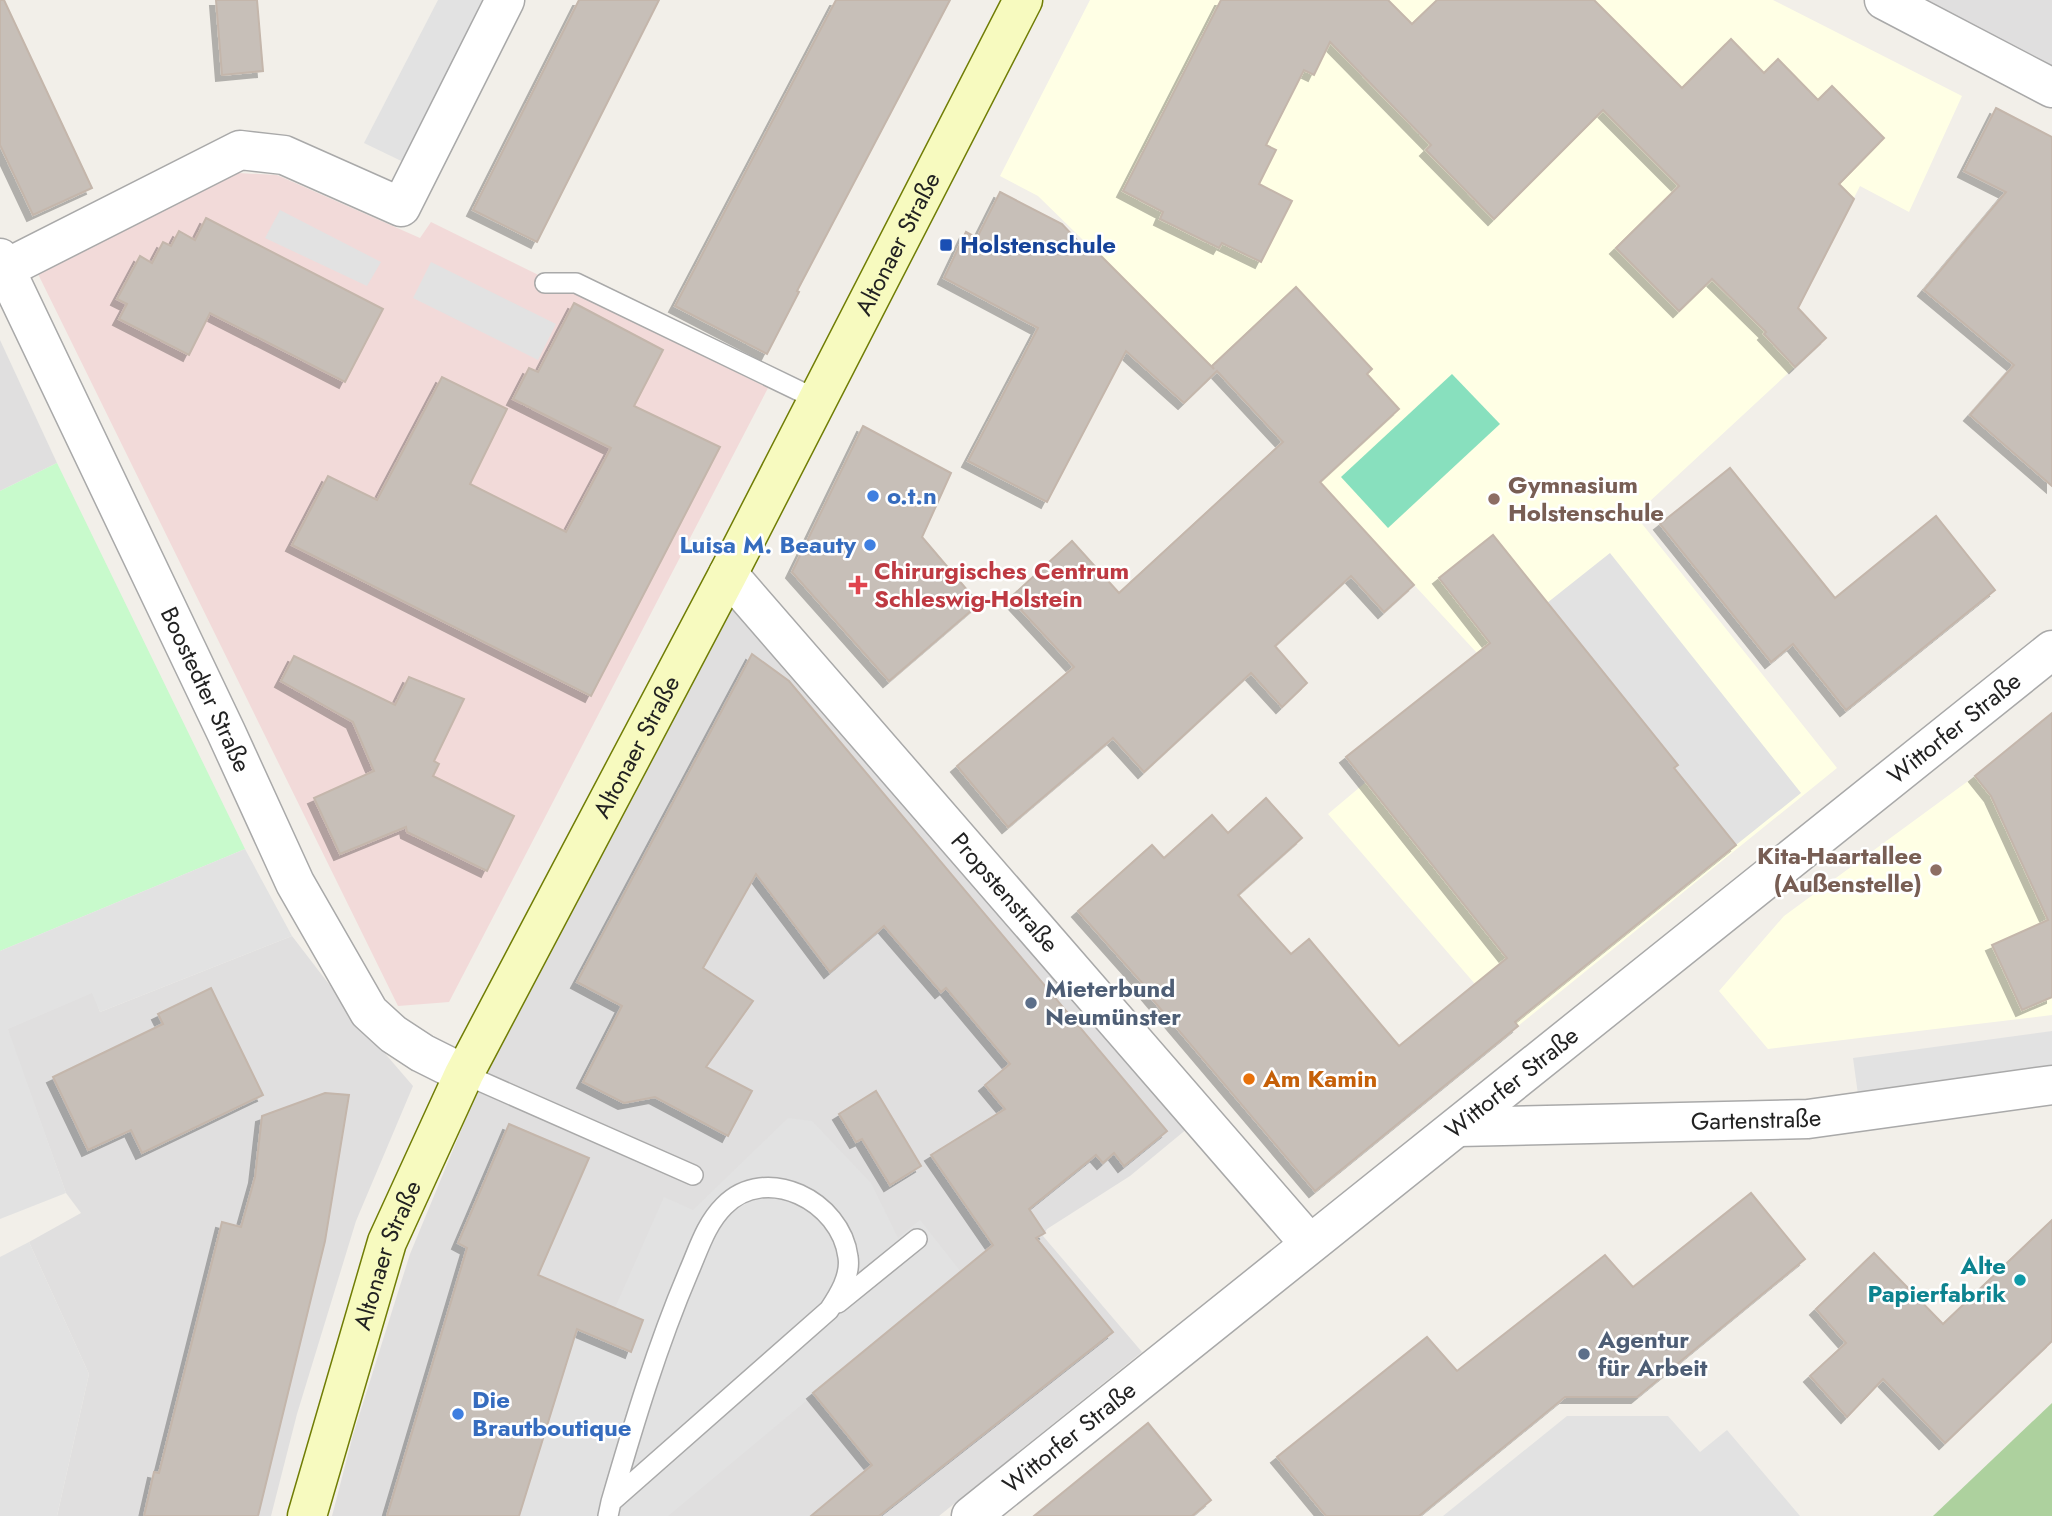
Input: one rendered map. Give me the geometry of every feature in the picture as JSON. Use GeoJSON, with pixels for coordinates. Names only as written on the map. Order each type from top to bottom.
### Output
{"type":"FeatureCollection","features":[{"type":"Feature","properties":{"kind":"main road","name":"Altonaer Straße"},"geometry":{"type":"LineString","coordinates":[[307,1516],[387,1242],[464,1074],[728,574],[1023,0]]}},
{"type":"Feature","properties":{"kind":"street"},"geometry":{"type":"LineString","coordinates":[[2,263],[240,150],[284,155],[401,207],[505,0]]}},
{"type":"Feature","properties":{"kind":"street"},"geometry":{"type":"LineString","coordinates":[[1884,0],[2052,88]]}},
{"type":"Feature","properties":{"kind":"street","name":"Boostedter Straße"},"geometry":{"type":"LineString","coordinates":[[2,263],[295,883],[369,1012],[412,1046],[464,1074]]}},
{"type":"Feature","properties":{"kind":"street","name":"Propstenstraße"},"geometry":{"type":"LineString","coordinates":[[728,574],[1308,1243]]}},
{"type":"Feature","properties":{"kind":"street","name":"Wittorfer Straße"},"geometry":{"type":"LineString","coordinates":[[971,1516],[1308,1243],[1458,1127],[1695,933],[2052,650]]}},
{"type":"Feature","properties":{"kind":"street","name":"Gartenstraße"},"geometry":{"type":"LineString","coordinates":[[1458,1127],[1808,1119],[2052,1085]]}},
{"type":"Feature","properties":{"kind":"lane"},"geometry":{"type":"LineString","coordinates":[[545,283],[576,283],[818,400]]}},
{"type":"Feature","properties":{"kind":"lane"},"geometry":{"type":"LineString","coordinates":[[464,1074],[693,1175]]}},
{"type":"Feature","properties":{"kind":"lane"},"geometry":{"type":"LineString","coordinates":[[609,1509],[660,1339],[711,1220],[726,1203],[746,1191],[767,1186],[802,1195],[828,1216],[842,1239],[848,1258],[841,1293],[829,1310]]}},
{"type":"Feature","properties":{"kind":"lane"},"geometry":{"type":"LineString","coordinates":[[609,1509],[829,1310],[917,1239]]}},
{"type":"Feature","properties":{"kind":"shaded area"},"geometry":{"type":"Polygon","coordinates":[[[438,0],[505,0],[420,170],[364,143],[438,0]]]}},
{"type":"Feature","properties":{"kind":"shaded area","name":"Gymnasium Holstenschule"},"geometry":{"type":"Polygon","coordinates":[[[1090,0],[1773,0],[1962,96],[1909,212],[1860,186],[1798,308],[1826,338],[1635,515],[1837,768],[1518,1026],[1481,980],[1475,984],[1328,814],[1366,782],[1346,757],[1477,653],[1212,366],[1038,196],[1000,176],[1090,0]]]}},
{"type":"Feature","properties":{"kind":"shaded area"},"geometry":{"type":"Polygon","coordinates":[[[1883,0],[2052,0],[2052,88],[1883,0]]]}},
{"type":"Feature","properties":{"kind":"shaded area"},"geometry":{"type":"Polygon","coordinates":[[[238,173],[277,175],[420,238],[431,222],[768,388],[449,1002],[398,1006],[38,274],[238,173]]]}},
{"type":"Feature","properties":{"kind":"shaded area"},"geometry":{"type":"Polygon","coordinates":[[[280,210],[381,262],[367,286],[265,238],[280,210]]]}},
{"type":"Feature","properties":{"kind":"shaded area"},"geometry":{"type":"Polygon","coordinates":[[[431,262],[556,324],[538,360],[413,298],[431,262]]]}},
{"type":"Feature","properties":{"kind":"shaded area"},"geometry":{"type":"Polygon","coordinates":[[[0,340],[57,463],[0,491],[0,340]]]}},
{"type":"Feature","properties":{"kind":"shaded area"},"geometry":{"type":"Polygon","coordinates":[[[1610,553],[1801,793],[1736,845],[1674,768],[1677,765],[1547,603],[1610,553]]]}},
{"type":"Feature","properties":{"kind":"shaded area"},"geometry":{"type":"Polygon","coordinates":[[[734,602],[1188,1128],[1130,1176],[1047,1229],[1043,1236],[1142,1352],[939,1516],[332,1516],[353,1435],[410,1254],[486,1070],[734,602]]]}},
{"type":"Feature","properties":{"kind":"shaded area","name":"Kita-Haartallee (Außenstelle)"},"geometry":{"type":"Polygon","coordinates":[[[2052,713],[2052,1015],[1768,1049],[1719,991],[1784,916],[1975,776],[2052,713]]]}},
{"type":"Feature","properties":{"kind":"shaded area"},"geometry":{"type":"Polygon","coordinates":[[[245,849],[292,936],[100,1012],[92,993],[8,1029],[66,1193],[0,1219],[0,951],[245,849]]]}},
{"type":"Feature","properties":{"kind":"shaded area"},"geometry":{"type":"Polygon","coordinates":[[[292,936],[358,1022],[413,1086],[356,1221],[297,1414],[271,1516],[57,1516],[89,1374],[29,1242],[81,1213],[66,1193],[7,1029],[93,992],[100,1012],[292,936]]]}},
{"type":"Feature","properties":{"kind":"shaded area"},"geometry":{"type":"Polygon","coordinates":[[[2052,1031],[2052,1076],[1859,1102],[1853,1058],[2052,1031]]]}},
{"type":"Feature","properties":{"kind":"shaded area"},"geometry":{"type":"Polygon","coordinates":[[[788,1118],[812,1121],[871,1183],[898,1238],[920,1220],[961,1272],[668,1516],[519,1516],[577,1329],[632,1351],[643,1320],[615,1308],[664,1197],[693,1210],[788,1118]]]}},
{"type":"Feature","properties":{"kind":"shaded area"},"geometry":{"type":"Polygon","coordinates":[[[29,1242],[89,1374],[57,1516],[0,1516],[0,1257],[29,1242]]]}},
{"type":"Feature","properties":{"kind":"shaded area"},"geometry":{"type":"Polygon","coordinates":[[[1567,1416],[1668,1416],[1700,1452],[1727,1430],[1800,1516],[1443,1516],[1567,1416]]]}},
{"type":"Feature","properties":{"kind":"green space"},"geometry":{"type":"Polygon","coordinates":[[[1452,374],[1500,424],[1388,528],[1341,477],[1452,374]]]}},
{"type":"Feature","properties":{"kind":"green space"},"geometry":{"type":"Polygon","coordinates":[[[57,463],[245,849],[0,951],[0,491],[57,463]]]}},
{"type":"Feature","properties":{"kind":"green space"},"geometry":{"type":"Polygon","coordinates":[[[2052,1403],[2052,1516],[1933,1516],[2052,1403]]]}},
{"type":"Feature","properties":{"kind":"building"},"geometry":{"type":"Polygon","coordinates":[[[0,0],[4,0],[92,188],[33,215],[0,145],[0,0]]]}},
{"type":"Feature","properties":{"kind":"building"},"geometry":{"type":"Polygon","coordinates":[[[216,0],[257,0],[263,71],[222,75],[216,0]]]}},
{"type":"Feature","properties":{"kind":"building"},"geometry":{"type":"Polygon","coordinates":[[[579,0],[659,0],[537,242],[473,210],[579,0]]]}},
{"type":"Feature","properties":{"kind":"building"},"geometry":{"type":"Polygon","coordinates":[[[836,0],[950,0],[797,291],[799,292],[767,354],[675,306],[836,0]]]}},
{"type":"Feature","properties":{"kind":"building"},"geometry":{"type":"Polygon","coordinates":[[[1221,0],[1388,0],[1412,24],[1437,0],[1594,0],[1682,88],[1731,39],[1764,73],[1778,59],[1818,100],[1832,86],[1884,138],[1839,184],[1854,199],[1798,308],[1826,338],[1795,367],[1764,334],[1766,332],[1712,279],[1679,311],[1616,248],[1679,186],[1603,110],[1494,219],[1426,150],[1431,145],[1330,42],[1314,75],[1304,70],[1266,145],[1276,150],[1259,184],[1292,201],[1261,262],[1222,243],[1219,248],[1160,219],[1163,212],[1123,191],[1221,0]]]}},
{"type":"Feature","properties":{"kind":"building"},"geometry":{"type":"Polygon","coordinates":[[[1996,108],[2052,137],[2052,486],[1970,415],[2014,365],[1924,290],[2006,192],[1964,171],[1996,108]]]}},
{"type":"Feature","properties":{"kind":"building"},"geometry":{"type":"Polygon","coordinates":[[[1000,192],[1062,224],[1091,255],[1094,249],[1214,369],[1212,366],[1296,287],[1372,369],[1367,374],[1399,409],[1320,482],[1414,585],[1384,612],[1351,576],[1275,646],[1307,683],[1282,707],[1251,673],[1144,772],[1113,738],[1008,827],[957,766],[1074,667],[1010,598],[1072,541],[1119,593],[1283,442],[1217,371],[1184,403],[1126,351],[1047,502],[968,461],[1038,328],[944,278],[966,232],[977,238],[1000,192]]]}},
{"type":"Feature","properties":{"kind":"building"},"geometry":{"type":"Polygon","coordinates":[[[206,218],[383,309],[345,382],[210,313],[189,355],[119,319],[127,304],[117,299],[140,256],[152,263],[163,242],[171,246],[179,231],[195,240],[206,218]]]}},
{"type":"Feature","properties":{"kind":"building"},"geometry":{"type":"Polygon","coordinates":[[[574,303],[663,350],[634,406],[720,447],[591,696],[292,545],[328,476],[377,500],[442,377],[507,409],[470,484],[566,532],[611,448],[513,399],[529,368],[538,372],[574,303]]]}},
{"type":"Feature","properties":{"kind":"building"},"geometry":{"type":"Polygon","coordinates":[[[863,426],[951,473],[922,537],[979,604],[889,681],[792,572],[863,426]]]}},
{"type":"Feature","properties":{"kind":"building"},"geometry":{"type":"Polygon","coordinates":[[[1730,468],[1835,598],[1936,516],[1995,590],[1846,710],[1793,644],[1771,662],[1660,524],[1730,468]]]}},
{"type":"Feature","properties":{"kind":"building"},"geometry":{"type":"Polygon","coordinates":[[[1493,535],[1678,765],[1674,768],[1736,845],[1515,1022],[1518,1026],[1315,1191],[1142,987],[1144,985],[1078,911],[1152,845],[1164,858],[1212,815],[1228,833],[1266,798],[1302,838],[1238,895],[1291,954],[1309,939],[1399,1046],[1507,958],[1346,757],[1490,643],[1439,578],[1493,535]]]}},
{"type":"Feature","properties":{"kind":"building"},"geometry":{"type":"Polygon","coordinates":[[[752,654],[789,681],[1167,1131],[1124,1166],[1114,1153],[1103,1163],[1096,1155],[1029,1209],[1045,1233],[1036,1238],[1113,1332],[879,1516],[811,1516],[872,1465],[813,1393],[993,1245],[931,1155],[1005,1109],[985,1085],[1010,1064],[946,988],[941,992],[884,926],[830,972],[756,874],[703,968],[753,1001],[706,1067],[752,1091],[728,1136],[655,1097],[624,1103],[583,1082],[622,1006],[577,982],[752,654]]]}},
{"type":"Feature","properties":{"kind":"building"},"geometry":{"type":"Polygon","coordinates":[[[294,656],[395,705],[409,677],[464,699],[434,761],[439,764],[433,776],[514,816],[487,871],[407,832],[406,827],[340,854],[314,798],[374,771],[353,722],[281,681],[294,656]]]}},
{"type":"Feature","properties":{"kind":"building"},"geometry":{"type":"Polygon","coordinates":[[[2052,713],[2052,997],[2022,1010],[1992,945],[2048,920],[1991,796],[1975,776],[2052,713]]]}},
{"type":"Feature","properties":{"kind":"building"},"geometry":{"type":"Polygon","coordinates":[[[211,988],[263,1095],[142,1153],[131,1130],[88,1150],[53,1077],[163,1024],[158,1014],[211,988]]]}},
{"type":"Feature","properties":{"kind":"building"},"geometry":{"type":"Polygon","coordinates":[[[876,1091],[921,1166],[890,1185],[862,1139],[856,1142],[839,1114],[876,1091]]]}},
{"type":"Feature","properties":{"kind":"building"},"geometry":{"type":"Polygon","coordinates":[[[325,1093],[349,1095],[325,1241],[258,1516],[144,1516],[154,1472],[159,1473],[222,1222],[241,1227],[255,1177],[262,1116],[325,1093]]]}},
{"type":"Feature","properties":{"kind":"building"},"geometry":{"type":"Polygon","coordinates":[[[509,1124],[589,1158],[538,1275],[643,1320],[631,1352],[577,1329],[519,1516],[387,1516],[467,1248],[458,1243],[509,1124]]]}},
{"type":"Feature","properties":{"kind":"building","name":"Agentur für Arbeit"},"geometry":{"type":"Polygon","coordinates":[[[1751,1193],[1805,1259],[1637,1397],[1565,1397],[1419,1516],[1326,1516],[1277,1457],[1427,1337],[1457,1371],[1605,1255],[1633,1287],[1751,1193]]]}},
{"type":"Feature","properties":{"kind":"building"},"geometry":{"type":"Polygon","coordinates":[[[2052,1220],[2052,1341],[1945,1443],[1883,1379],[1847,1417],[1810,1376],[1846,1343],[1816,1309],[1874,1253],[1943,1324],[2052,1220]]]}},
{"type":"Feature","properties":{"kind":"building"},"geometry":{"type":"Polygon","coordinates":[[[1148,1423],[1211,1500],[1192,1516],[1034,1516],[1148,1423]]]}},
{"type":"Feature","properties":{"kind":"place","name":"Holstenschule"},"geometry":{"type":"Point","coordinates":[946,245]}},
{"type":"Feature","properties":{"kind":"place","name":"o.t.n"},"geometry":{"type":"Point","coordinates":[873,496]}},
{"type":"Feature","properties":{"kind":"place","name":"Gymnasium Holstenschule"},"geometry":{"type":"Point","coordinates":[1494,499]}},
{"type":"Feature","properties":{"kind":"place","name":"Luisa M. Beauty"},"geometry":{"type":"Point","coordinates":[870,545]}},
{"type":"Feature","properties":{"kind":"place","name":"Chirurgisches Centrum Schleswig-Holstein"},"geometry":{"type":"Point","coordinates":[858,585]}},
{"type":"Feature","properties":{"kind":"place","name":"Kita-Haartallee (Außenstelle)"},"geometry":{"type":"Point","coordinates":[1936,870]}},
{"type":"Feature","properties":{"kind":"place","name":"Mieterbund Neumünster"},"geometry":{"type":"Point","coordinates":[1031,1003]}},
{"type":"Feature","properties":{"kind":"place","name":"Am Kamin"},"geometry":{"type":"Point","coordinates":[1249,1079]}},
{"type":"Feature","properties":{"kind":"place","name":"Alte Papierfabrik"},"geometry":{"type":"Point","coordinates":[2020,1280]}},
{"type":"Feature","properties":{"kind":"place","name":"Agentur für Arbeit"},"geometry":{"type":"Point","coordinates":[1584,1354]}},
{"type":"Feature","properties":{"kind":"place","name":"Die Brautboutique"},"geometry":{"type":"Point","coordinates":[458,1414]}}]}
